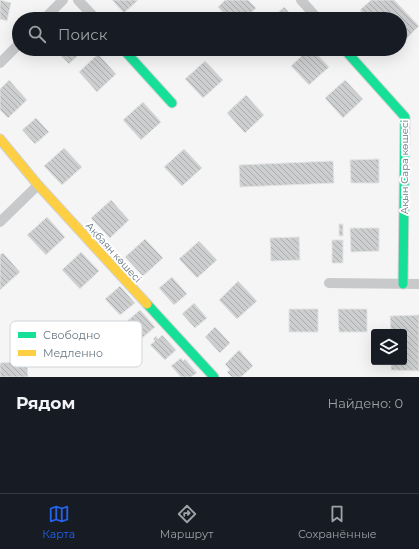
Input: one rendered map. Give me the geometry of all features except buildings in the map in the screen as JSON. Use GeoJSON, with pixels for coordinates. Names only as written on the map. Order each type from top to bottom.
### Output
{"type":"FeatureCollection","features":[{"type":"Feature","properties":{"kind":"street"},"geometry":{"type":"LineString","coordinates":[[51,12],[63,0]]}},
{"type":"Feature","properties":{"kind":"street"},"geometry":{"type":"LineString","coordinates":[[78,0],[89,12]]}},
{"type":"Feature","properties":{"kind":"street"},"geometry":{"type":"LineString","coordinates":[[301,0],[312,12]]}},
{"type":"Feature","properties":{"kind":"street"},"geometry":{"type":"LineString","coordinates":[[0,63],[12,51]]}},
{"type":"Feature","properties":{"kind":"street"},"geometry":{"type":"LineString","coordinates":[[129,56],[172,103]]}},
{"type":"Feature","properties":{"kind":"street","name":"Ақын Сара көшесі"},"geometry":{"type":"LineString","coordinates":[[350,56],[405,117],[403,284]]}},
{"type":"Feature","properties":{"kind":"street","name":"Ақбаян көшесі"},"geometry":{"type":"LineString","coordinates":[[0,139],[38,185],[214,377]]}},
{"type":"Feature","properties":{"kind":"street"},"geometry":{"type":"LineString","coordinates":[[0,222],[38,185]]}},
{"type":"Feature","properties":{"kind":"street"},"geometry":{"type":"LineString","coordinates":[[329,283],[419,284]]}},
{"type":"Feature","properties":{"kind":"traffic: fast"},"geometry":{"type":"LineString","coordinates":[[129,56],[172,103]]}},
{"type":"Feature","properties":{"kind":"traffic: fast"},"geometry":{"type":"LineString","coordinates":[[350,56],[405,117],[403,284]]}},
{"type":"Feature","properties":{"kind":"traffic: fast"},"geometry":{"type":"LineString","coordinates":[[147,304],[214,377]]}},
{"type":"Feature","properties":{"kind":"traffic: slow"},"geometry":{"type":"LineString","coordinates":[[0,139],[38,185],[147,304]]}}]}
